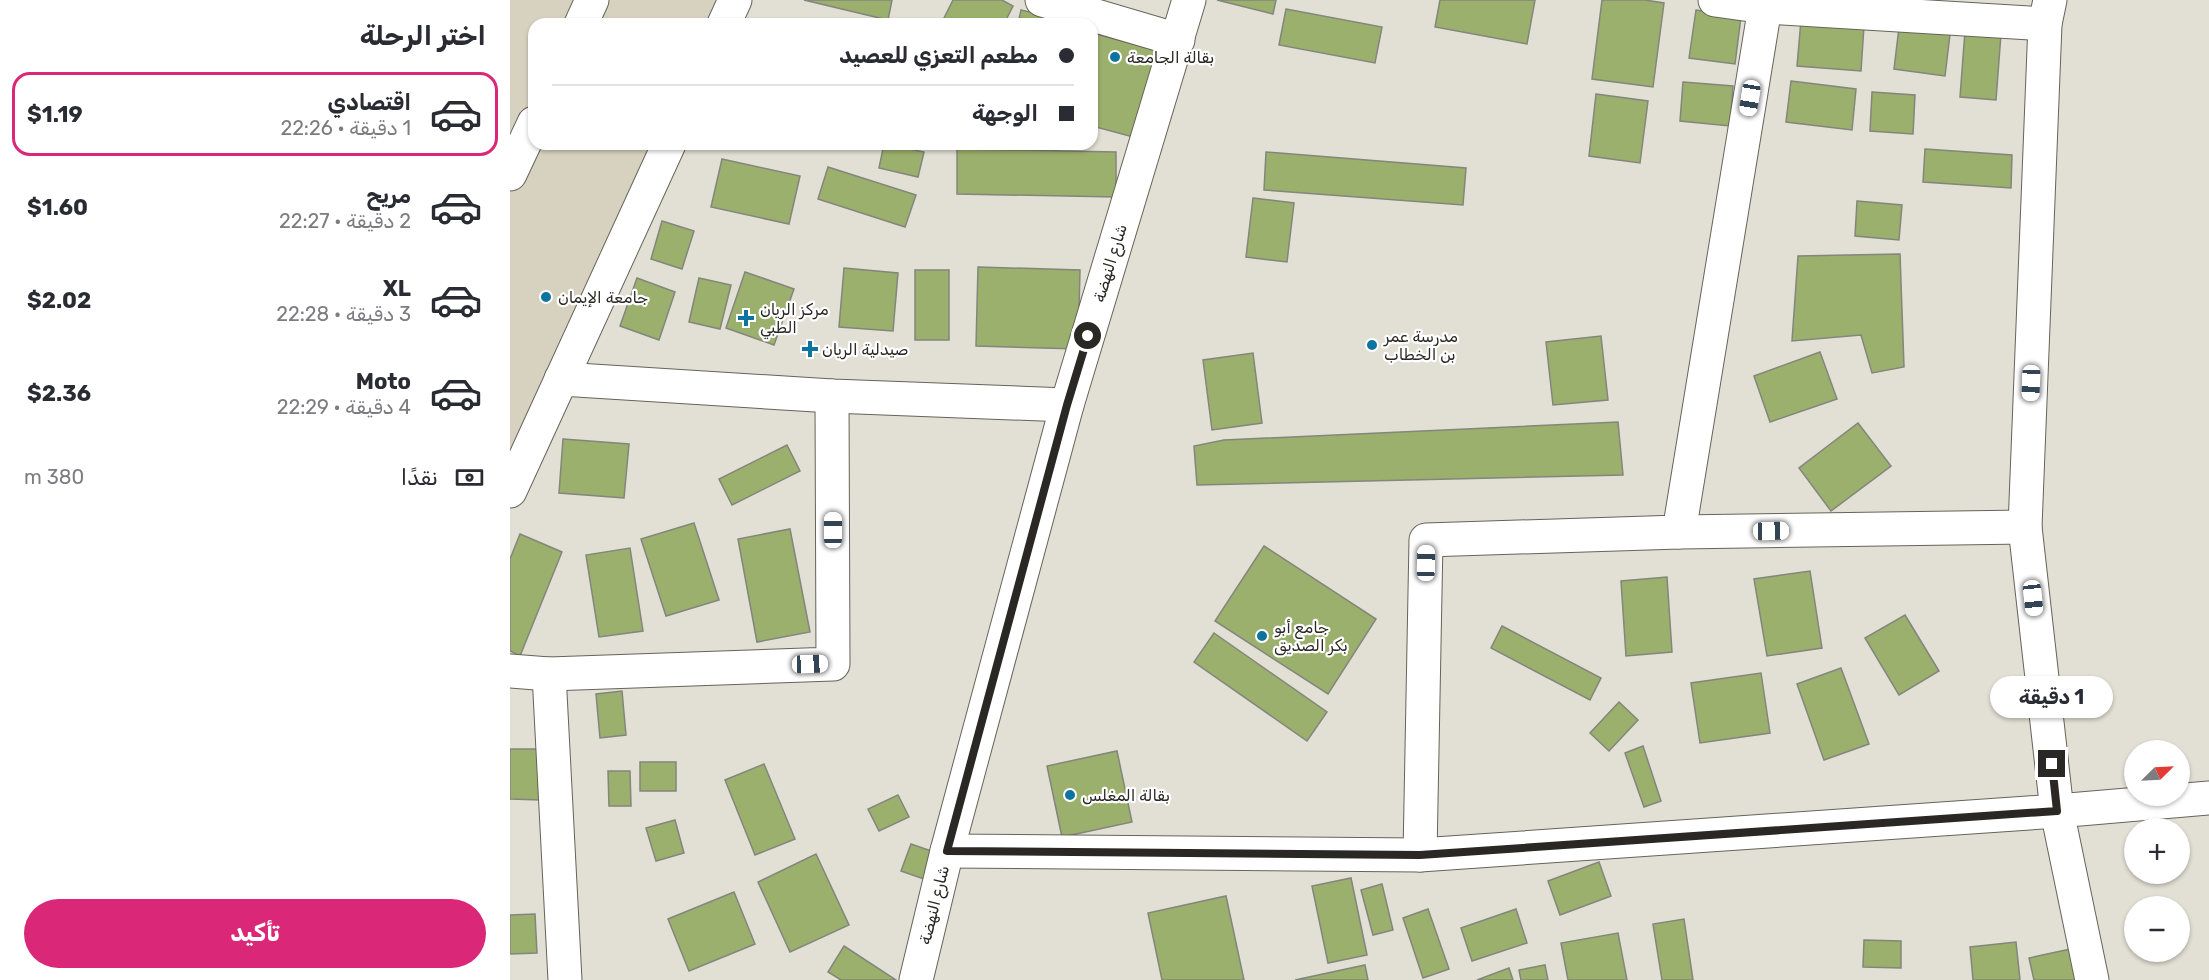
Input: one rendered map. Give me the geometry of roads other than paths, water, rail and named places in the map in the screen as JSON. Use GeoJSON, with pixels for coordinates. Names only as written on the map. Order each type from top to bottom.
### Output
{"type":"FeatureCollection","features":[{"type":"Feature","properties":{"kind":"street"},"geometry":{"type":"LineString","coordinates":[[584,18],[592,0]]}},
{"type":"Feature","properties":{"kind":"street"},"geometry":{"type":"LineString","coordinates":[[727,18],[735,0]]}},
{"type":"Feature","properties":{"kind":"street"},"geometry":{"type":"LineString","coordinates":[[1042,0],[1178,40]]}},
{"type":"Feature","properties":{"kind":"street","name":"شارع النهضة"},"geometry":{"type":"LineString","coordinates":[[916,980],[947,851],[1067,405],[1189,0]]}},
{"type":"Feature","properties":{"kind":"street"},"geometry":{"type":"LineString","coordinates":[[1715,0],[1765,7],[2047,12],[2025,527],[2057,811],[2092,980]]}},
{"type":"Feature","properties":{"kind":"street"},"geometry":{"type":"LineString","coordinates":[[1679,532],[1765,7]]}},
{"type":"Feature","properties":{"kind":"street"},"geometry":{"type":"LineString","coordinates":[[510,174],[528,136]]}},
{"type":"Feature","properties":{"kind":"street"},"geometry":{"type":"LineString","coordinates":[[510,491],[666,150]]}},
{"type":"Feature","properties":{"kind":"street"},"geometry":{"type":"LineString","coordinates":[[561,379],[832,396],[1067,405]]}},
{"type":"Feature","properties":{"kind":"street"},"geometry":{"type":"LineString","coordinates":[[510,671],[549,674],[833,664],[832,396]]}},
{"type":"Feature","properties":{"kind":"street"},"geometry":{"type":"LineString","coordinates":[[1420,855],[1426,540],[1679,532],[2025,527]]}},
{"type":"Feature","properties":{"kind":"street"},"geometry":{"type":"LineString","coordinates":[[549,674],[565,980]]}},
{"type":"Feature","properties":{"kind":"street"},"geometry":{"type":"LineString","coordinates":[[947,851],[1420,855],[2057,811],[2209,798]]}},
{"type":"Feature","properties":{"kind":"place","name":"بقالة الجامعة"},"geometry":{"type":"Point","coordinates":[1115,57]}},
{"type":"Feature","properties":{"kind":"place","name":"جامعة الإيمان"},"geometry":{"type":"Point","coordinates":[546,297]}},
{"type":"Feature","properties":{"kind":"place","name":"مركز الريان الطبي"},"geometry":{"type":"Point","coordinates":[746,318]}},
{"type":"Feature","properties":{"kind":"place","name":"مدرسة عمر بن الخطاب"},"geometry":{"type":"Point","coordinates":[1372,345]}},
{"type":"Feature","properties":{"kind":"place","name":"صيدلية الريان"},"geometry":{"type":"Point","coordinates":[810,349]}},
{"type":"Feature","properties":{"kind":"place","name":"جامع أبو بكر الصديق"},"geometry":{"type":"Point","coordinates":[1262,636]}},
{"type":"Feature","properties":{"kind":"place","name":"بقالة المغلس"},"geometry":{"type":"Point","coordinates":[1070,795]}}]}
